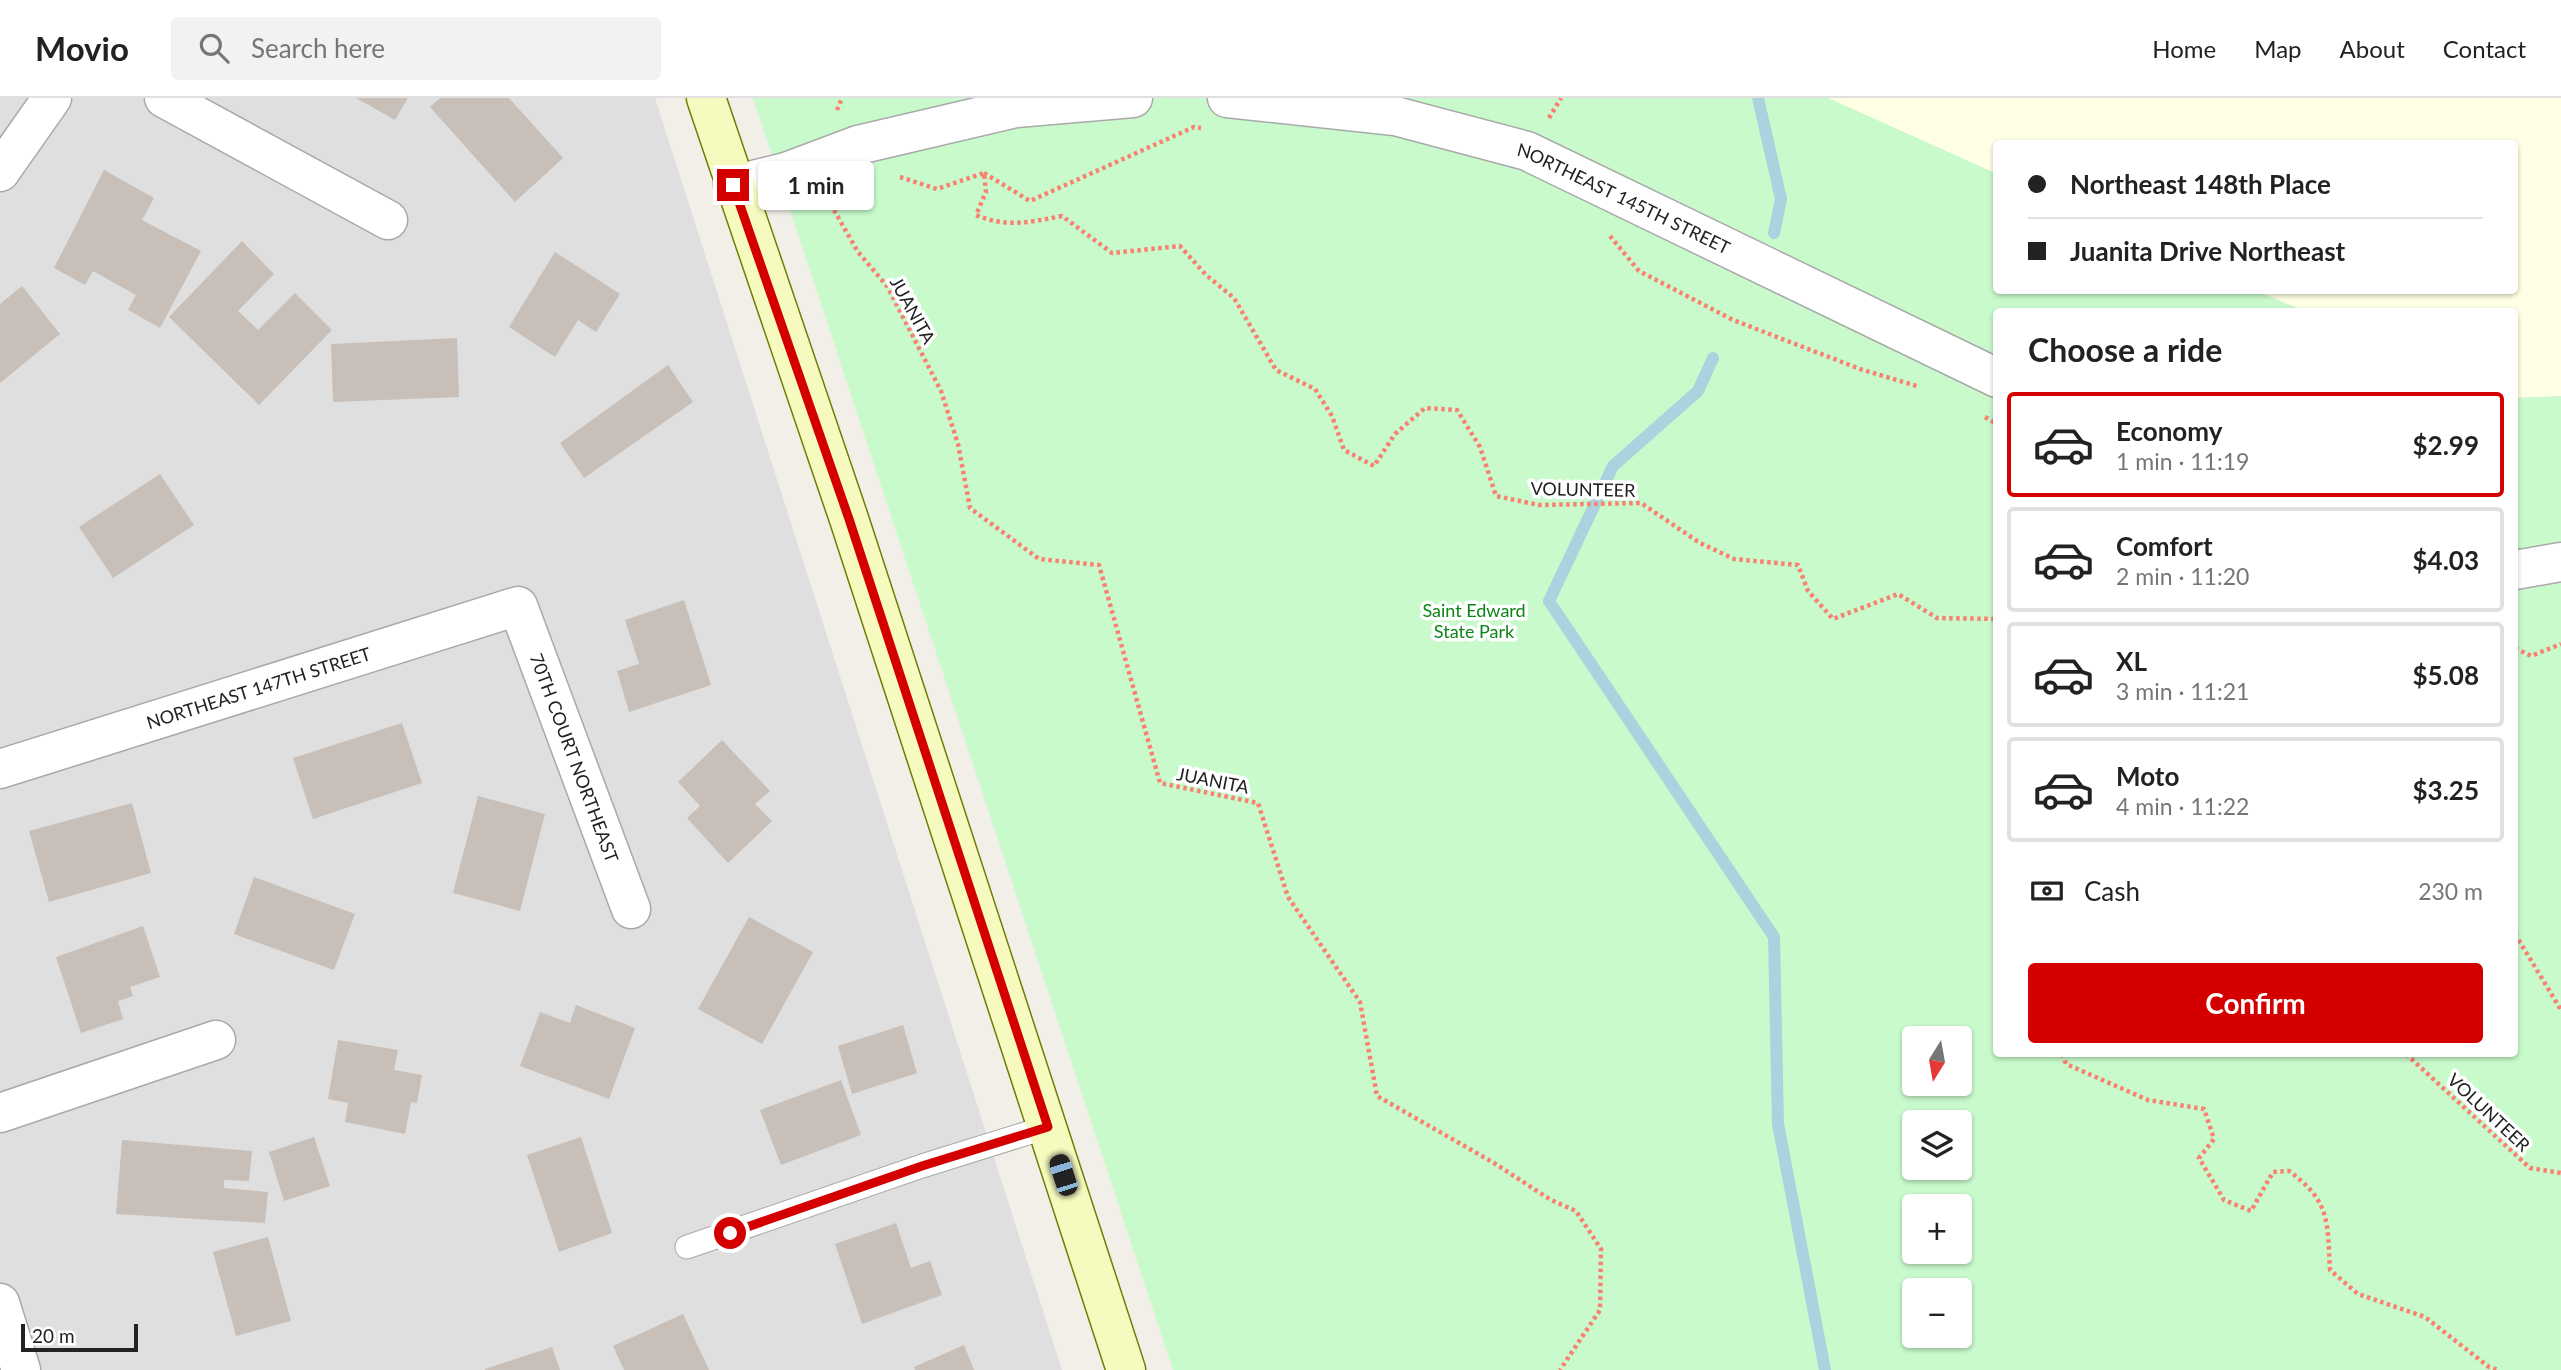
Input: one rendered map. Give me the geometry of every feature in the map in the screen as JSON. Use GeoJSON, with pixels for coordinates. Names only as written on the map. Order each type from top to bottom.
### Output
{"type":"FeatureCollection","features":[{"type":"Feature","properties":{"kind":"main road"},"geometry":{"type":"LineString","coordinates":[[706,98],[733,185],[849,519],[1126,1370]]}},
{"type":"Feature","properties":{"kind":"street"},"geometry":{"type":"LineString","coordinates":[[0,172],[52,98]]}},
{"type":"Feature","properties":{"kind":"street"},"geometry":{"type":"LineString","coordinates":[[163,98],[388,220]]}},
{"type":"Feature","properties":{"kind":"street"},"geometry":{"type":"LineString","coordinates":[[733,185],[786,172],[858,145],[1016,108],[1133,98]]}},
{"type":"Feature","properties":{"kind":"street","name":"NORTHEAST 145TH STREET"},"geometry":{"type":"LineString","coordinates":[[1217,113],[1395,116],[1527,151],[1993,376]]}},
{"type":"Feature","properties":{"kind":"street"},"geometry":{"type":"LineString","coordinates":[[2518,569],[2561,562]]}},
{"type":"Feature","properties":{"kind":"street","name":"NORTHEAST 147TH STREET"},"geometry":{"type":"LineString","coordinates":[[0,769],[518,606]]}},
{"type":"Feature","properties":{"kind":"street","name":"70TH COURT NORTHEAST"},"geometry":{"type":"LineString","coordinates":[[518,606],[631,909]]}},
{"type":"Feature","properties":{"kind":"street"},"geometry":{"type":"LineString","coordinates":[[0,1113],[216,1040]]}},
{"type":"Feature","properties":{"kind":"street"},"geometry":{"type":"LineString","coordinates":[[0,1303],[21,1370]]}},
{"type":"Feature","properties":{"kind":"lane"},"geometry":{"type":"LineString","coordinates":[[687,1247],[922,1166],[1048,1127]]}},
{"type":"Feature","properties":{"kind":"path"},"geometry":{"type":"LineString","coordinates":[[893,175],[937,189],[984,173],[1030,201],[1194,127],[1217,113]]}},
{"type":"Feature","properties":{"kind":"path","name":"VOLUNTEER"},"geometry":{"type":"LineString","coordinates":[[984,173],[986,192],[976,215],[996,224],[1018,224],[1062,216],[1112,253],[1180,246],[1206,275],[1234,298],[1276,370],[1315,389],[1332,416],[1344,450],[1374,466],[1395,434],[1425,408],[1457,410],[1480,447],[1496,496],[1539,505],[1642,503],[1700,543],[1734,559],[1798,565],[1808,591],[1833,618],[1898,594],[1937,618],[1993,619]]}},
{"type":"Feature","properties":{"kind":"path","name":"JUANITA"},"geometry":{"type":"LineString","coordinates":[[823,191],[858,252],[887,286],[941,391],[958,444],[970,508],[1039,559],[1099,565],[1160,783],[1258,803],[1288,897],[1360,1002],[1377,1096],[1494,1163],[1551,1200],[1576,1211],[1601,1249],[1600,1310],[1560,1370]]}},
{"type":"Feature","properties":{"kind":"path"},"geometry":{"type":"LineString","coordinates":[[1604,228],[1639,271],[1733,320],[1860,369],[1930,390]]}},
{"type":"Feature","properties":{"kind":"path"},"geometry":{"type":"LineString","coordinates":[[1975,412],[1993,422]]}},
{"type":"Feature","properties":{"kind":"path"},"geometry":{"type":"LineString","coordinates":[[2518,650],[2531,656],[2561,645]]}},
{"type":"Feature","properties":{"kind":"path"},"geometry":{"type":"LineString","coordinates":[[2518,939],[2561,1010]]}},
{"type":"Feature","properties":{"kind":"path"},"geometry":{"type":"LineString","coordinates":[[2063,1057],[2066,1064],[2148,1100],[2204,1109],[2214,1139],[2199,1158],[2224,1200],[2251,1211],[2273,1172],[2289,1171],[2311,1187],[2326,1214],[2330,1270],[2358,1294],[2425,1317],[2489,1367],[2498,1370]]}},
{"type":"Feature","properties":{"kind":"path","name":"VOLUNTEER"},"geometry":{"type":"LineString","coordinates":[[2409,1057],[2530,1168],[2561,1173]]}},
{"type":"Feature","properties":{"kind":"shaded area"},"geometry":{"type":"Polygon","coordinates":[[[0,98],[655,98],[1062,1370],[0,1370],[0,98]]]}},
{"type":"Feature","properties":{"kind":"shaded area"},"geometry":{"type":"Polygon","coordinates":[[[1828,98],[2561,98],[2561,396],[2518,398],[2518,308],[2297,308],[2264,294],[2518,294],[2518,140],[1993,140],[1993,172],[1828,98]]]}},
{"type":"Feature","properties":{"kind":"green space","name":"Saint Edward State Park"},"geometry":{"type":"Polygon","coordinates":[[[753,98],[1828,98],[1993,172],[1993,294],[2264,294],[2297,308],[1993,308],[1993,1057],[2518,1057],[2518,398],[2561,396],[2561,1370],[1173,1370],[753,98]]]}},
{"type":"Feature","properties":{"kind":"building"},"geometry":{"type":"Polygon","coordinates":[[[356,98],[408,98],[395,120],[356,98]]]}},
{"type":"Feature","properties":{"kind":"building"},"geometry":{"type":"Polygon","coordinates":[[[440,98],[509,98],[563,158],[515,202],[430,107],[440,98]]]}},
{"type":"Feature","properties":{"kind":"building"},"geometry":{"type":"Polygon","coordinates":[[[104,170],[154,198],[142,220],[201,251],[160,328],[128,310],[136,295],[93,271],[85,285],[54,268],[104,170]]]}},
{"type":"Feature","properties":{"kind":"building"},"geometry":{"type":"Polygon","coordinates":[[[242,241],[274,274],[238,311],[258,330],[295,293],[332,330],[259,405],[169,317],[242,241]]]}},
{"type":"Feature","properties":{"kind":"building"},"geometry":{"type":"Polygon","coordinates":[[[555,252],[620,294],[596,332],[578,320],[555,357],[509,327],[555,252]]]}},
{"type":"Feature","properties":{"kind":"building"},"geometry":{"type":"Polygon","coordinates":[[[22,286],[60,334],[0,383],[0,304],[22,286]]]}},
{"type":"Feature","properties":{"kind":"building"},"geometry":{"type":"Polygon","coordinates":[[[457,338],[459,397],[333,402],[331,344],[457,338]]]}},
{"type":"Feature","properties":{"kind":"building"},"geometry":{"type":"Polygon","coordinates":[[[668,365],[693,402],[584,478],[560,443],[668,365]]]}},
{"type":"Feature","properties":{"kind":"building"},"geometry":{"type":"Polygon","coordinates":[[[160,474],[194,525],[113,578],[79,527],[160,474]]]}},
{"type":"Feature","properties":{"kind":"building"},"geometry":{"type":"Polygon","coordinates":[[[684,600],[711,685],[629,712],[617,671],[639,664],[625,620],[684,600]]]}},
{"type":"Feature","properties":{"kind":"building"},"geometry":{"type":"Polygon","coordinates":[[[402,723],[422,783],[313,819],[293,758],[402,723]]]}},
{"type":"Feature","properties":{"kind":"building"},"geometry":{"type":"Polygon","coordinates":[[[722,740],[770,791],[755,804],[772,821],[728,863],[687,818],[700,806],[678,782],[722,740]]]}},
{"type":"Feature","properties":{"kind":"building"},"geometry":{"type":"Polygon","coordinates":[[[478,796],[545,814],[520,911],[453,893],[478,796]]]}},
{"type":"Feature","properties":{"kind":"building"},"geometry":{"type":"Polygon","coordinates":[[[132,803],[151,873],[49,902],[29,831],[132,803]]]}},
{"type":"Feature","properties":{"kind":"building"},"geometry":{"type":"Polygon","coordinates":[[[254,877],[355,914],[334,970],[234,934],[254,877]]]}},
{"type":"Feature","properties":{"kind":"building"},"geometry":{"type":"Polygon","coordinates":[[[749,917],[813,952],[762,1044],[698,1009],[749,917]]]}},
{"type":"Feature","properties":{"kind":"building"},"geometry":{"type":"Polygon","coordinates":[[[143,926],[160,977],[130,987],[133,996],[118,1001],[123,1019],[81,1033],[56,957],[143,926]]]}},
{"type":"Feature","properties":{"kind":"building"},"geometry":{"type":"Polygon","coordinates":[[[576,1005],[635,1028],[609,1099],[520,1066],[540,1012],[570,1023],[576,1005]]]}},
{"type":"Feature","properties":{"kind":"building"},"geometry":{"type":"Polygon","coordinates":[[[903,1025],[917,1073],[852,1094],[838,1046],[903,1025]]]}},
{"type":"Feature","properties":{"kind":"building"},"geometry":{"type":"Polygon","coordinates":[[[338,1040],[398,1050],[394,1070],[422,1075],[417,1103],[411,1102],[405,1134],[345,1122],[348,1103],[328,1099],[338,1040]]]}},
{"type":"Feature","properties":{"kind":"building"},"geometry":{"type":"Polygon","coordinates":[[[841,1080],[861,1135],[781,1165],[760,1110],[841,1080]]]}},
{"type":"Feature","properties":{"kind":"building"},"geometry":{"type":"Polygon","coordinates":[[[314,1137],[330,1186],[284,1201],[269,1152],[314,1137]]]}},
{"type":"Feature","properties":{"kind":"building"},"geometry":{"type":"Polygon","coordinates":[[[581,1137],[612,1233],[559,1252],[527,1155],[581,1137]]]}},
{"type":"Feature","properties":{"kind":"building"},"geometry":{"type":"Polygon","coordinates":[[[122,1140],[252,1151],[249,1181],[224,1180],[224,1188],[268,1192],[265,1223],[116,1214],[122,1140]]]}},
{"type":"Feature","properties":{"kind":"building"},"geometry":{"type":"Polygon","coordinates":[[[896,1223],[911,1268],[930,1261],[942,1295],[862,1324],[835,1244],[896,1223]]]}},
{"type":"Feature","properties":{"kind":"building"},"geometry":{"type":"Polygon","coordinates":[[[268,1237],[291,1321],[236,1336],[213,1252],[268,1237]]]}},
{"type":"Feature","properties":{"kind":"building"},"geometry":{"type":"Polygon","coordinates":[[[683,1314],[709,1370],[624,1370],[613,1346],[683,1314]]]}},
{"type":"Feature","properties":{"kind":"building"},"geometry":{"type":"Polygon","coordinates":[[[964,1345],[974,1370],[915,1370],[914,1367],[964,1345]]]}},
{"type":"Feature","properties":{"kind":"building"},"geometry":{"type":"Polygon","coordinates":[[[552,1347],[560,1370],[485,1370],[485,1369],[552,1347]]]}},
{"type":"Feature","properties":{"kind":"waterway"},"geometry":{"type":"LineString","coordinates":[[1758,98],[1781,199],[1774,233]]}},
{"type":"Feature","properties":{"kind":"waterway"},"geometry":{"type":"LineString","coordinates":[[1713,358],[1698,391],[1613,466],[1549,601],[1774,937],[1778,1124],[1825,1370]]}},
{"type":"Feature","properties":{"kind":"route"},"geometry":{"type":"LineString","coordinates":[[730,1233],[922,1166],[1048,1127],[849,519],[733,185]]}}]}
